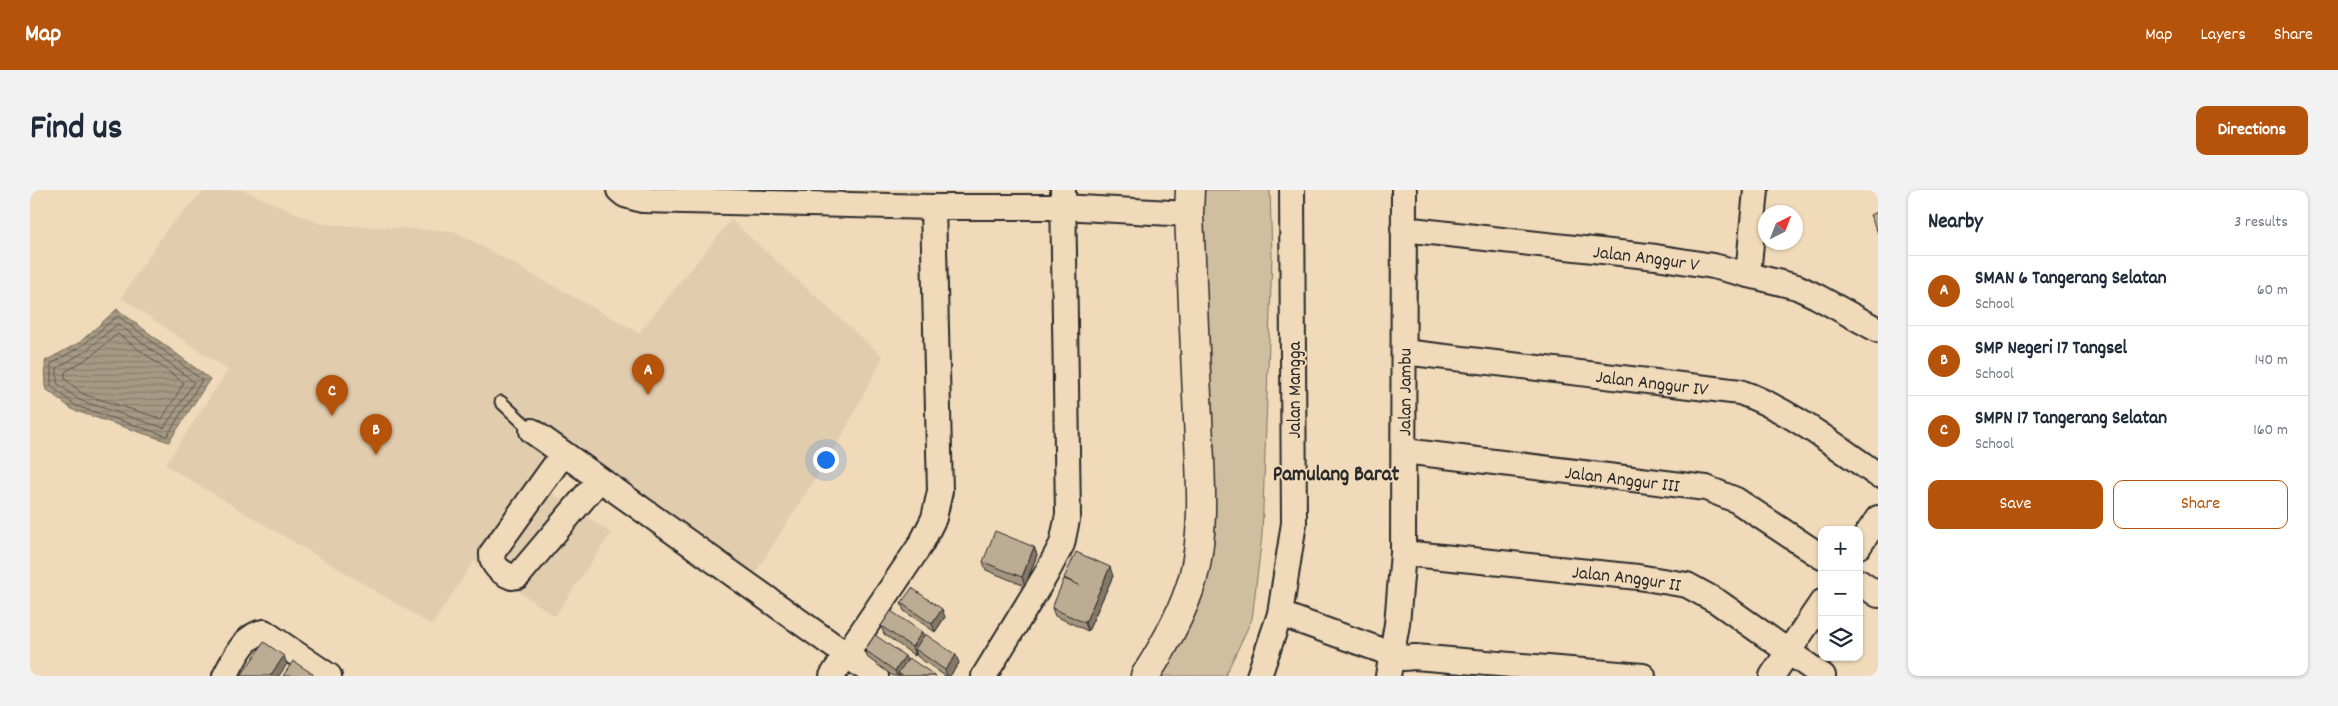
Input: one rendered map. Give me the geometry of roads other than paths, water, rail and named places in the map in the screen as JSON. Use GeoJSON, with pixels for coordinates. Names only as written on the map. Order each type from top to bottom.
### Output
{"type":"FeatureCollection","features":[{"type":"Feature","properties":{"kind":"street"},"geometry":{"type":"LineString","coordinates":[[619,190],[625,195],[642,200],[933,208],[1062,198],[1190,202],[1201,490],[1198,546],[1193,576],[1183,608],[1161,652],[1145,676]]}},
{"type":"Feature","properties":{"kind":"street","name":"Jalan Mangga"},"geometry":{"type":"LineString","coordinates":[[1259,676],[1280,614],[1294,523],[1292,190]]}},
{"type":"Feature","properties":{"kind":"street","name":"Jalan Jambu"},"geometry":{"type":"LineString","coordinates":[[1394,663],[1403,553],[1404,352],[1402,229],[1404,190]]}},
{"type":"Feature","properties":{"kind":"street"},"geometry":{"type":"LineString","coordinates":[[1748,275],[1756,190]]}},
{"type":"Feature","properties":{"kind":"street"},"geometry":{"type":"LineString","coordinates":[[984,676],[1045,576],[1062,544],[1068,515],[1062,198]]}},
{"type":"Feature","properties":{"kind":"street"},"geometry":{"type":"LineString","coordinates":[[832,676],[921,544],[934,518],[940,491],[933,208]]}},
{"type":"Feature","properties":{"kind":"street","name":"Jalan Anggur V"},"geometry":{"type":"LineString","coordinates":[[1402,229],[1656,257],[1713,266],[1797,287],[1878,330]]}},
{"type":"Feature","properties":{"kind":"street","name":"Jalan Anggur IV"},"geometry":{"type":"LineString","coordinates":[[1404,352],[1740,392],[1759,399],[1790,416],[1878,475]]}},
{"type":"Feature","properties":{"kind":"street"},"geometry":{"type":"LineString","coordinates":[[532,431],[598,480],[876,676]]}},
{"type":"Feature","properties":{"kind":"street","name":"Jalan Anggur III"},"geometry":{"type":"LineString","coordinates":[[1404,451],[1706,488],[1736,500],[1818,554]]}},
{"type":"Feature","properties":{"kind":"street"},"geometry":{"type":"LineString","coordinates":[[563,454],[492,552],[494,564],[500,570],[512,577],[518,576],[598,480]]}},
{"type":"Feature","properties":{"kind":"street"},"geometry":{"type":"LineString","coordinates":[[1863,540],[1878,518]]}},
{"type":"Feature","properties":{"kind":"street","name":"Jalan Anggur II"},"geometry":{"type":"LineString","coordinates":[[1403,553],[1638,577],[1687,585],[1718,602],[1823,676]]}},
{"type":"Feature","properties":{"kind":"street"},"geometry":{"type":"LineString","coordinates":[[1863,585],[1878,594]]}},
{"type":"Feature","properties":{"kind":"street"},"geometry":{"type":"LineString","coordinates":[[1772,676],[1818,608]]}},
{"type":"Feature","properties":{"kind":"street"},"geometry":{"type":"LineString","coordinates":[[1280,614],[1411,670],[1419,676]]}},
{"type":"Feature","properties":{"kind":"street"},"geometry":{"type":"LineString","coordinates":[[224,676],[247,640],[255,633],[264,632],[329,676]]}},
{"type":"Feature","properties":{"kind":"street"},"geometry":{"type":"LineString","coordinates":[[1394,663],[1415,657],[1643,676]]}},
{"type":"Feature","properties":{"kind":"lane"},"geometry":{"type":"LineString","coordinates":[[501,402],[532,431]]}},
{"type":"Feature","properties":{"kind":"water"},"geometry":{"type":"Polygon","coordinates":[[[117,309],[210,379],[169,442],[73,410],[46,389],[45,361],[80,342],[117,309]]]}},
{"type":"Feature","properties":{"kind":"place","name":"SMAN 6 Tangerang Selatan"},"geometry":{"type":"Point","coordinates":[648,395]}},
{"type":"Feature","properties":{"kind":"place","name":"SMPN 17 Tangerang Selatan"},"geometry":{"type":"Point","coordinates":[332,416]}},
{"type":"Feature","properties":{"kind":"place","name":"SMP Negeri 17 Tangsel"},"geometry":{"type":"Point","coordinates":[376,455]}},
{"type":"Feature","properties":{"kind":"district","name":"Pamulang Barat"},"geometry":{"type":"Point","coordinates":[1336,473]}}]}
